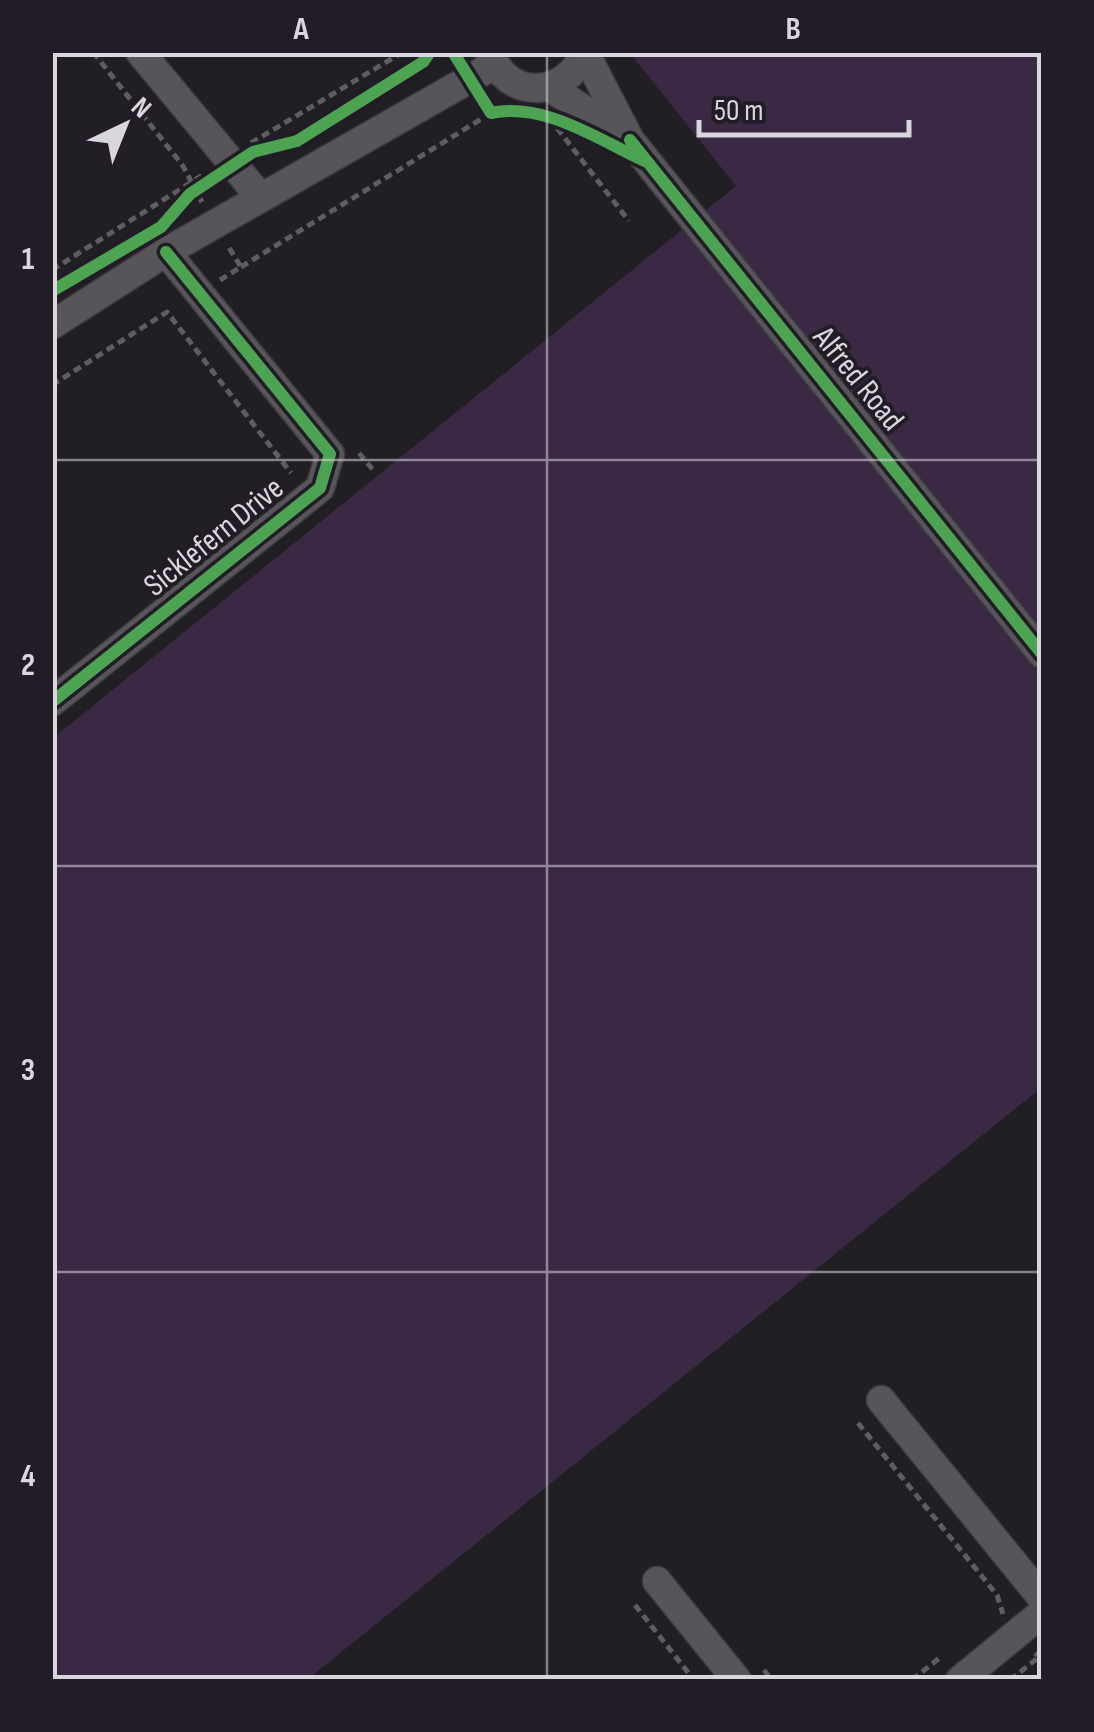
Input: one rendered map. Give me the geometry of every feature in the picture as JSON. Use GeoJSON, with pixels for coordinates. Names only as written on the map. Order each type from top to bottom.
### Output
{"type":"FeatureCollection","features":[{"type":"Feature","properties":{"kind":"street"},"geometry":{"type":"LineString","coordinates":[[140,52],[233,154],[261,198]]}},
{"type":"Feature","properties":{"kind":"street"},"geometry":{"type":"LineString","coordinates":[[551,88],[578,68],[585,53]]}},
{"type":"Feature","properties":{"kind":"street","name":"Alfred Road"},"geometry":{"type":"LineString","coordinates":[[585,53],[630,140],[1042,654]]}},
{"type":"Feature","properties":{"kind":"street"},"geometry":{"type":"LineString","coordinates":[[52,325],[166,252],[491,59]]}},
{"type":"Feature","properties":{"kind":"street","name":"Alfred Road"},"geometry":{"type":"LineString","coordinates":[[491,59],[518,86],[551,88],[566,121],[630,140]]}},
{"type":"Feature","properties":{"kind":"street","name":"Sicklefern Drive"},"geometry":{"type":"LineString","coordinates":[[52,702],[320,488],[330,454],[166,252]]}},
{"type":"Feature","properties":{"kind":"street"},"geometry":{"type":"LineString","coordinates":[[881,1400],[1042,1598]]}},
{"type":"Feature","properties":{"kind":"street"},"geometry":{"type":"LineString","coordinates":[[657,1581],[737,1680]]}},
{"type":"Feature","properties":{"kind":"street"},"geometry":{"type":"LineString","coordinates":[[960,1680],[1042,1613]]}},
{"type":"Feature","properties":{"kind":"path"},"geometry":{"type":"LineString","coordinates":[[93,52],[184,166],[240,267]]}},
{"type":"Feature","properties":{"kind":"path"},"geometry":{"type":"LineString","coordinates":[[52,270],[193,187],[233,154],[403,52]]}},
{"type":"Feature","properties":{"kind":"path"},"geometry":{"type":"LineString","coordinates":[[217,282],[498,112],[467,76]]}},
{"type":"Feature","properties":{"kind":"path"},"geometry":{"type":"LineString","coordinates":[[566,121],[629,221]]}},
{"type":"Feature","properties":{"kind":"path"},"geometry":{"type":"LineString","coordinates":[[233,154],[282,144]]}},
{"type":"Feature","properties":{"kind":"path"},"geometry":{"type":"LineString","coordinates":[[170,216],[193,187]]}},
{"type":"Feature","properties":{"kind":"path"},"geometry":{"type":"LineString","coordinates":[[52,384],[166,312],[293,471],[279,483]]}},
{"type":"Feature","properties":{"kind":"path"},"geometry":{"type":"LineString","coordinates":[[858,1423],[997,1596],[999,1610],[1040,1656],[1010,1680]]}},
{"type":"Feature","properties":{"kind":"path"},"geometry":{"type":"LineString","coordinates":[[635,1605],[694,1680]]}},
{"type":"Feature","properties":{"kind":"shaded area"},"geometry":{"type":"Polygon","coordinates":[[[630,53],[1041,53],[1041,1088],[308,1679],[53,1680],[53,738],[736,186],[630,53]]]}},
{"type":"Feature","properties":{"kind":"cycle path"},"geometry":{"type":"LineString","coordinates":[[52,291],[161,227],[190,194],[253,152],[297,141],[423,62],[430,52]]}},
{"type":"Feature","properties":{"kind":"cycle path"},"geometry":{"type":"LineString","coordinates":[[453,52],[491,113],[511,111],[551,118],[645,161]]}},
{"type":"Feature","properties":{"kind":"cycle path"},"geometry":{"type":"LineString","coordinates":[[630,140],[1042,654]]}},
{"type":"Feature","properties":{"kind":"cycle path"},"geometry":{"type":"LineString","coordinates":[[52,702],[320,488],[330,454],[166,252]]}}]}
